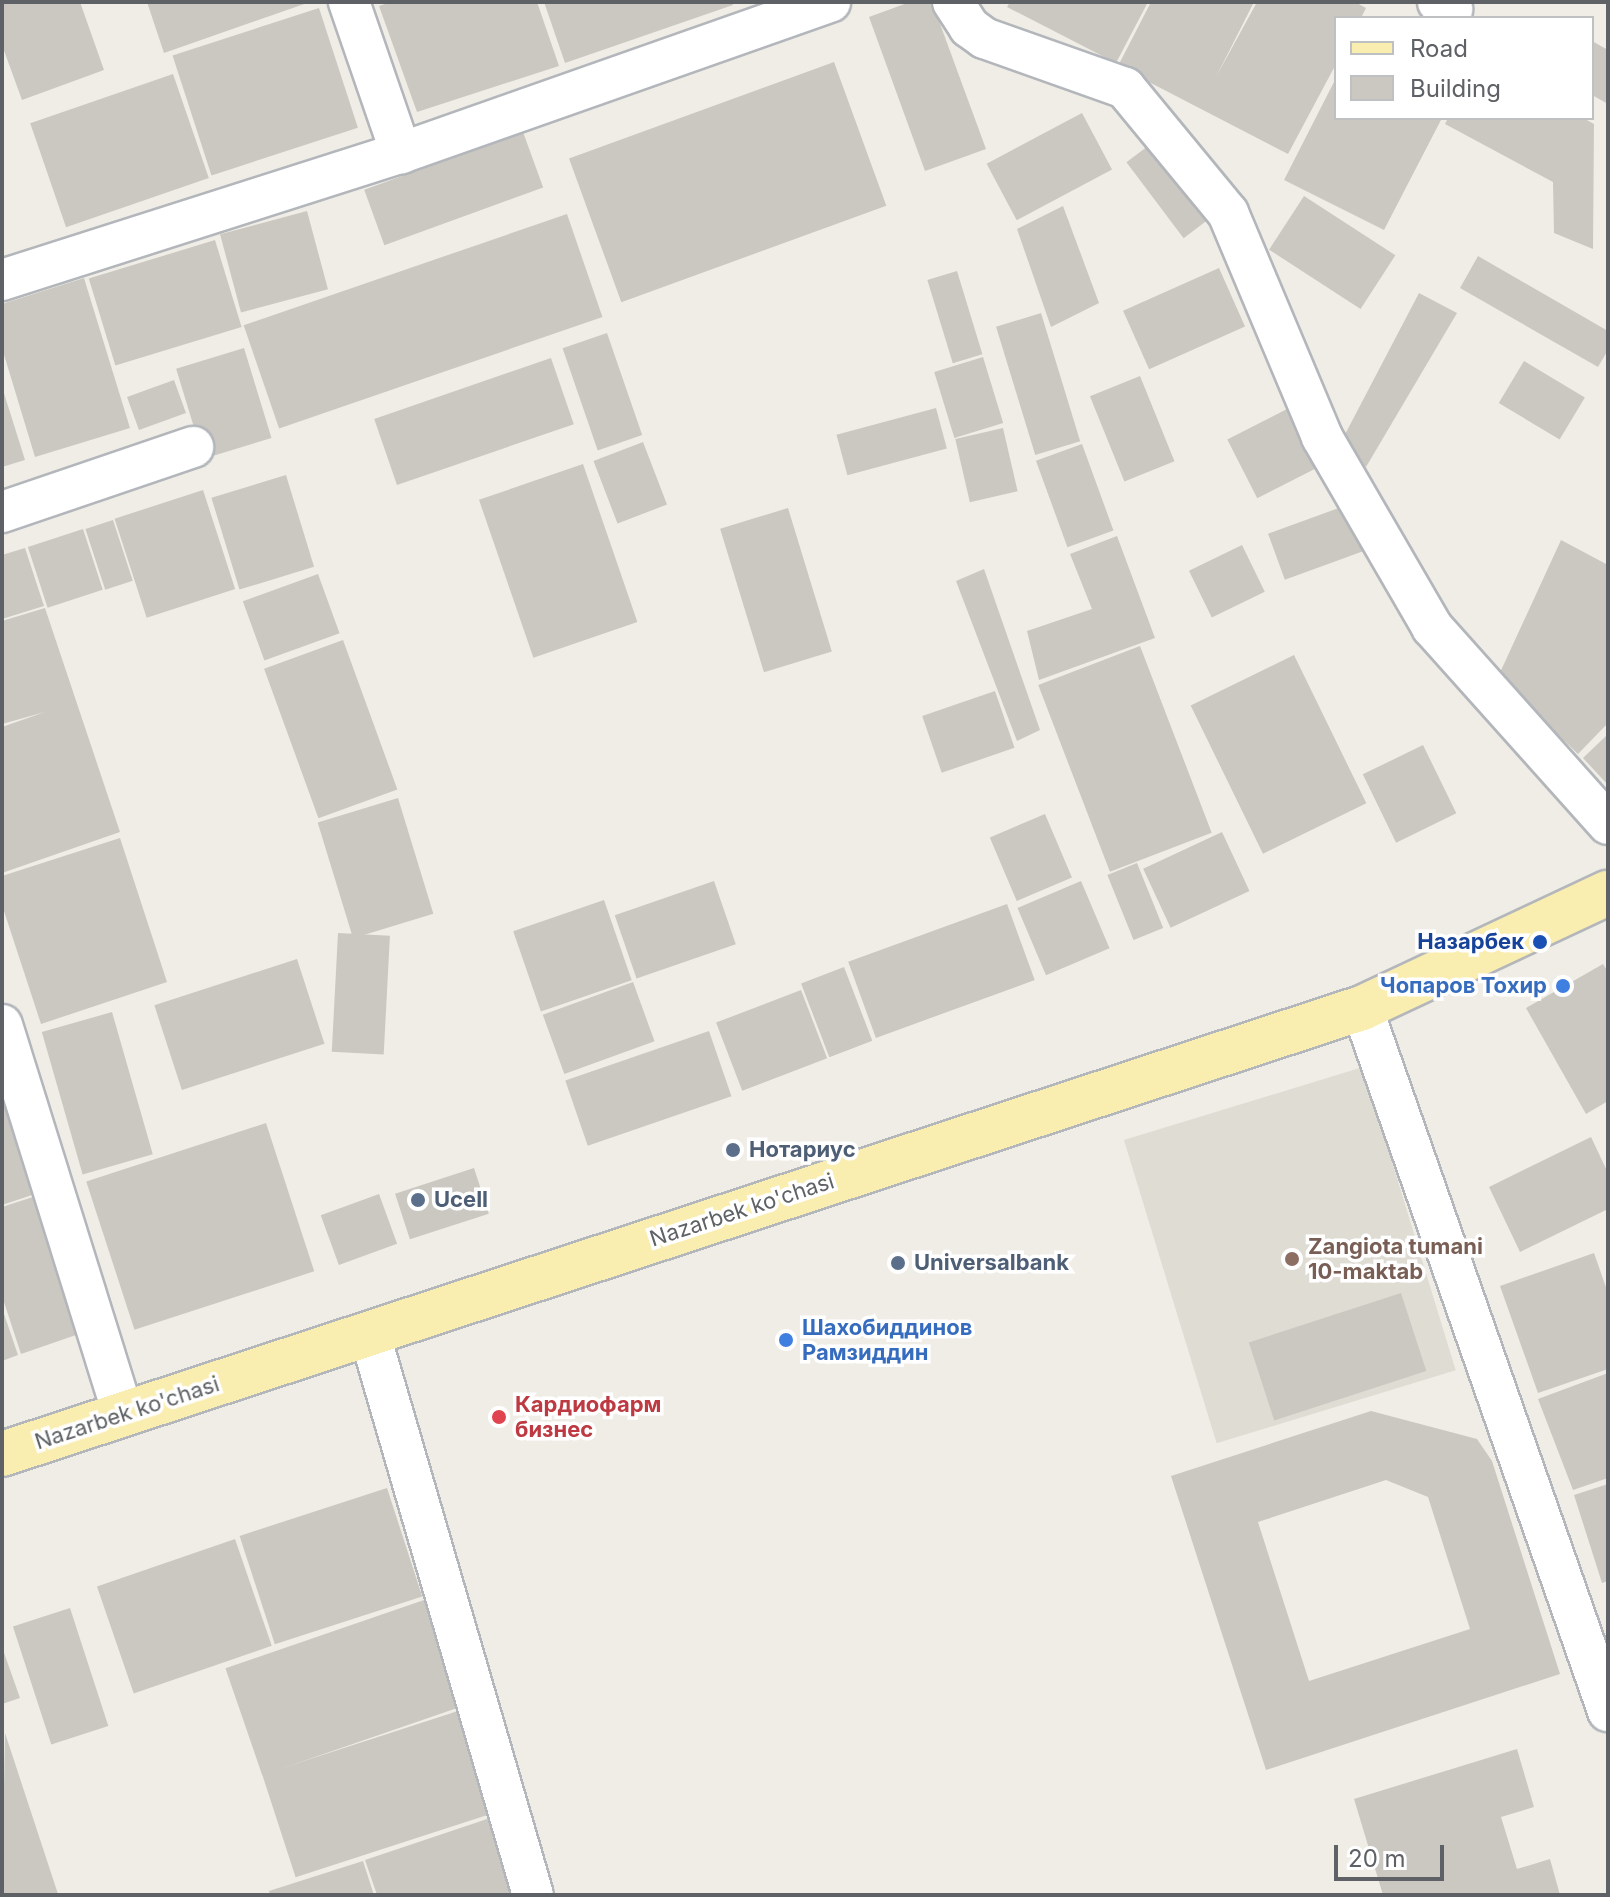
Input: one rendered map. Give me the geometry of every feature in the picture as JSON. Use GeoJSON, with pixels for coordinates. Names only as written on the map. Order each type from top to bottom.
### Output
{"type":"FeatureCollection","features":[{"type":"Feature","properties":{"kind":"main road","name":"Nazarbek ko'chasi"},"geometry":{"type":"LineString","coordinates":[[2,1454],[1362,1008],[1608,893]]}},
{"type":"Feature","properties":{"kind":"street"},"geometry":{"type":"LineString","coordinates":[[349,2],[401,153]]}},
{"type":"Feature","properties":{"kind":"street"},"geometry":{"type":"LineString","coordinates":[[2,280],[401,153],[761,14],[830,2]]}},
{"type":"Feature","properties":{"kind":"street"},"geometry":{"type":"LineString","coordinates":[[953,2],[969,27],[984,38],[1125,88],[1228,213],[1322,437],[1432,627],[1608,824]]}},
{"type":"Feature","properties":{"kind":"street"},"geometry":{"type":"LineString","coordinates":[[2,512],[193,447]]}},
{"type":"Feature","properties":{"kind":"street"},"geometry":{"type":"LineString","coordinates":[[1362,1008],[1608,1711]]}},
{"type":"Feature","properties":{"kind":"street"},"geometry":{"type":"LineString","coordinates":[[2,1025],[123,1414]]}},
{"type":"Feature","properties":{"kind":"street"},"geometry":{"type":"LineString","coordinates":[[369,1332],[533,1895]]}},
{"type":"Feature","properties":{"kind":"shaded area","name":"Zangiota tumani 10-maktab"},"geometry":{"type":"Polygon","coordinates":[[[1363,1067],[1456,1370],[1217,1443],[1124,1140],[1363,1067]]]}},
{"type":"Feature","properties":{"kind":"building"},"geometry":{"type":"Polygon","coordinates":[[[2,2],[80,2],[104,70],[22,100],[2,45],[2,2]]]}},
{"type":"Feature","properties":{"kind":"building"},"geometry":{"type":"Polygon","coordinates":[[[147,2],[310,2],[164,53],[147,2]]]}},
{"type":"Feature","properties":{"kind":"building"},"geometry":{"type":"Polygon","coordinates":[[[391,2],[537,2],[559,66],[417,112],[379,6],[391,2]]]}},
{"type":"Feature","properties":{"kind":"building"},"geometry":{"type":"Polygon","coordinates":[[[544,2],[732,2],[733,5],[565,63],[544,2]]]}},
{"type":"Feature","properties":{"kind":"building"},"geometry":{"type":"Polygon","coordinates":[[[910,2],[932,2],[986,149],[925,171],[869,17],[910,2]]]}},
{"type":"Feature","properties":{"kind":"building"},"geometry":{"type":"Polygon","coordinates":[[[1010,2],[1148,2],[1116,63],[1007,7],[1010,2]]]}},
{"type":"Feature","properties":{"kind":"building"},"geometry":{"type":"Polygon","coordinates":[[[1151,2],[1254,2],[1216,77],[1257,2],[1355,2],[1366,8],[1362,16],[1334,16],[1334,68],[1288,154],[1118,66],[1151,2]]]}},
{"type":"Feature","properties":{"kind":"building"},"geometry":{"type":"Polygon","coordinates":[[[319,8],[358,128],[211,175],[173,56],[319,8]]]}},
{"type":"Feature","properties":{"kind":"building"},"geometry":{"type":"Polygon","coordinates":[[[1594,42],[1608,50],[1608,104],[1594,96],[1594,42]]]}},
{"type":"Feature","properties":{"kind":"building"},"geometry":{"type":"Polygon","coordinates":[[[834,62],[886,206],[621,302],[569,158],[834,62]]]}},
{"type":"Feature","properties":{"kind":"building"},"geometry":{"type":"Polygon","coordinates":[[[173,74],[209,178],[66,227],[30,123],[173,74]]]}},
{"type":"Feature","properties":{"kind":"building"},"geometry":{"type":"Polygon","coordinates":[[[1334,82],[1334,120],[1441,120],[1384,230],[1284,180],[1334,82]]]}},
{"type":"Feature","properties":{"kind":"building"},"geometry":{"type":"Polygon","coordinates":[[[1082,113],[1112,170],[1017,220],[987,164],[1082,113]]]}},
{"type":"Feature","properties":{"kind":"building"},"geometry":{"type":"Polygon","coordinates":[[[1447,120],[1587,120],[1594,124],[1593,249],[1554,233],[1553,182],[1445,124],[1447,120]]]}},
{"type":"Feature","properties":{"kind":"building"},"geometry":{"type":"Polygon","coordinates":[[[523,132],[543,187],[384,245],[364,190],[523,132]]]}},
{"type":"Feature","properties":{"kind":"building"},"geometry":{"type":"Polygon","coordinates":[[[1156,140],[1213,216],[1184,238],[1126,162],[1156,140]]]}},
{"type":"Feature","properties":{"kind":"building"},"geometry":{"type":"Polygon","coordinates":[[[1304,196],[1395,255],[1361,309],[1269,250],[1304,196]]]}},
{"type":"Feature","properties":{"kind":"building"},"geometry":{"type":"Polygon","coordinates":[[[1063,206],[1099,303],[1051,327],[1017,229],[1063,206]]]}},
{"type":"Feature","properties":{"kind":"building"},"geometry":{"type":"Polygon","coordinates":[[[307,211],[328,289],[241,313],[220,234],[307,211]]]}},
{"type":"Feature","properties":{"kind":"building"},"geometry":{"type":"Polygon","coordinates":[[[567,214],[602,317],[279,428],[244,325],[567,214]]]}},
{"type":"Feature","properties":{"kind":"building"},"geometry":{"type":"Polygon","coordinates":[[[215,240],[242,327],[115,366],[89,279],[215,240]]]}},
{"type":"Feature","properties":{"kind":"building"},"geometry":{"type":"Polygon","coordinates":[[[1478,256],[1608,331],[1608,350],[1598,367],[1460,288],[1478,256]]]}},
{"type":"Feature","properties":{"kind":"building"},"geometry":{"type":"Polygon","coordinates":[[[1219,268],[1245,326],[1149,369],[1123,311],[1219,268]]]}},
{"type":"Feature","properties":{"kind":"building"},"geometry":{"type":"Polygon","coordinates":[[[957,271],[982,354],[953,363],[927,280],[957,271]]]}},
{"type":"Feature","properties":{"kind":"building"},"geometry":{"type":"Polygon","coordinates":[[[84,278],[130,428],[35,457],[2,348],[2,304],[84,278]]]}},
{"type":"Feature","properties":{"kind":"building"},"geometry":{"type":"Polygon","coordinates":[[[1419,293],[1457,313],[1366,467],[1341,442],[1419,293]]]}},
{"type":"Feature","properties":{"kind":"building"},"geometry":{"type":"Polygon","coordinates":[[[1041,313],[1080,441],[1035,455],[996,327],[1041,313]]]}},
{"type":"Feature","properties":{"kind":"building"},"geometry":{"type":"Polygon","coordinates":[[[607,333],[642,435],[598,450],[563,348],[607,333]]]}},
{"type":"Feature","properties":{"kind":"building"},"geometry":{"type":"Polygon","coordinates":[[[244,348],[271,438],[204,459],[176,369],[244,348]]]}},
{"type":"Feature","properties":{"kind":"building"},"geometry":{"type":"Polygon","coordinates":[[[983,357],[1003,423],[954,438],[934,372],[983,357]]]}},
{"type":"Feature","properties":{"kind":"building"},"geometry":{"type":"Polygon","coordinates":[[[551,358],[574,424],[397,485],[374,419],[551,358]]]}},
{"type":"Feature","properties":{"kind":"building"},"geometry":{"type":"Polygon","coordinates":[[[1524,361],[1585,398],[1560,440],[1499,403],[1524,361]]]}},
{"type":"Feature","properties":{"kind":"building"},"geometry":{"type":"Polygon","coordinates":[[[1140,376],[1174,461],[1124,482],[1090,396],[1140,376]]]}},
{"type":"Feature","properties":{"kind":"building"},"geometry":{"type":"Polygon","coordinates":[[[174,380],[186,413],[139,430],[127,397],[174,380]]]}},
{"type":"Feature","properties":{"kind":"building"},"geometry":{"type":"Polygon","coordinates":[[[2,391],[25,460],[2,467],[2,391]]]}},
{"type":"Feature","properties":{"kind":"building"},"geometry":{"type":"Polygon","coordinates":[[[1295,405],[1325,464],[1257,498],[1227,440],[1295,405]]]}},
{"type":"Feature","properties":{"kind":"building"},"geometry":{"type":"Polygon","coordinates":[[[936,408],[947,449],[847,475],[837,435],[936,408]]]}},
{"type":"Feature","properties":{"kind":"building"},"geometry":{"type":"Polygon","coordinates":[[[1003,428],[1018,491],[970,502],[955,439],[1003,428]]]}},
{"type":"Feature","properties":{"kind":"building"},"geometry":{"type":"Polygon","coordinates":[[[643,442],[667,505],[618,524],[594,461],[643,442]]]}},
{"type":"Feature","properties":{"kind":"building"},"geometry":{"type":"Polygon","coordinates":[[[1082,444],[1113,530],[1067,547],[1036,461],[1082,444]]]}},
{"type":"Feature","properties":{"kind":"building"},"geometry":{"type":"Polygon","coordinates":[[[583,464],[637,622],[533,658],[479,500],[583,464]]]}},
{"type":"Feature","properties":{"kind":"building"},"geometry":{"type":"Polygon","coordinates":[[[286,475],[314,567],[239,590],[211,498],[286,475]]]}},
{"type":"Feature","properties":{"kind":"building"},"geometry":{"type":"Polygon","coordinates":[[[203,490],[235,589],[147,618],[115,519],[203,490]]]}},
{"type":"Feature","properties":{"kind":"building"},"geometry":{"type":"Polygon","coordinates":[[[1347,505],[1364,551],[1285,580],[1268,534],[1347,505]]]}},
{"type":"Feature","properties":{"kind":"building"},"geometry":{"type":"Polygon","coordinates":[[[788,508],[832,651],[764,672],[720,529],[788,508]]]}},
{"type":"Feature","properties":{"kind":"building"},"geometry":{"type":"Polygon","coordinates":[[[113,520],[133,581],[105,590],[85,529],[113,520]]]}},
{"type":"Feature","properties":{"kind":"building"},"geometry":{"type":"Polygon","coordinates":[[[83,529],[103,590],[48,608],[28,547],[83,529]]]}},
{"type":"Feature","properties":{"kind":"building"},"geometry":{"type":"Polygon","coordinates":[[[1117,536],[1155,638],[1039,680],[1027,631],[1092,609],[1070,554],[1117,536]]]}},
{"type":"Feature","properties":{"kind":"building"},"geometry":{"type":"Polygon","coordinates":[[[1561,540],[1608,565],[1608,723],[1578,754],[1498,677],[1561,540]]]}},
{"type":"Feature","properties":{"kind":"building"},"geometry":{"type":"Polygon","coordinates":[[[1242,545],[1265,592],[1212,618],[1189,571],[1242,545]]]}},
{"type":"Feature","properties":{"kind":"building"},"geometry":{"type":"Polygon","coordinates":[[[25,548],[44,606],[2,619],[2,555],[25,548]]]}},
{"type":"Feature","properties":{"kind":"building"},"geometry":{"type":"Polygon","coordinates":[[[984,569],[1040,730],[1017,741],[956,581],[984,569]]]}},
{"type":"Feature","properties":{"kind":"building"},"geometry":{"type":"Polygon","coordinates":[[[318,574],[340,633],[264,661],[243,601],[318,574]]]}},
{"type":"Feature","properties":{"kind":"building"},"geometry":{"type":"Polygon","coordinates":[[[45,608],[120,832],[2,873],[2,727],[45,712],[2,724],[2,621],[45,608]]]}},
{"type":"Feature","properties":{"kind":"building"},"geometry":{"type":"Polygon","coordinates":[[[343,640],[397,789],[318,818],[264,669],[343,640]]]}},
{"type":"Feature","properties":{"kind":"building"},"geometry":{"type":"Polygon","coordinates":[[[1140,646],[1212,833],[1110,872],[1038,685],[1140,646]]]}},
{"type":"Feature","properties":{"kind":"building"},"geometry":{"type":"Polygon","coordinates":[[[1294,655],[1366,803],[1263,854],[1191,705],[1294,655]]]}},
{"type":"Feature","properties":{"kind":"building"},"geometry":{"type":"Polygon","coordinates":[[[995,691],[1015,748],[942,773],[922,716],[995,691]]]}},
{"type":"Feature","properties":{"kind":"building"},"geometry":{"type":"Polygon","coordinates":[[[1608,737],[1608,785],[1583,758],[1608,737]]]}},
{"type":"Feature","properties":{"kind":"building"},"geometry":{"type":"Polygon","coordinates":[[[1423,745],[1456,813],[1396,843],[1363,774],[1423,745]]]}},
{"type":"Feature","properties":{"kind":"building"},"geometry":{"type":"Polygon","coordinates":[[[398,798],[433,914],[353,938],[318,823],[398,798]]]}},
{"type":"Feature","properties":{"kind":"building"},"geometry":{"type":"Polygon","coordinates":[[[1045,814],[1072,878],[1017,901],[990,837],[1045,814]]]}},
{"type":"Feature","properties":{"kind":"building"},"geometry":{"type":"Polygon","coordinates":[[[1222,832],[1249,891],[1171,928],[1143,869],[1222,832]]]}},
{"type":"Feature","properties":{"kind":"building"},"geometry":{"type":"Polygon","coordinates":[[[120,838],[167,982],[41,1024],[2,905],[2,876],[120,838]]]}},
{"type":"Feature","properties":{"kind":"building"},"geometry":{"type":"Polygon","coordinates":[[[1137,863],[1163,928],[1134,940],[1107,875],[1137,863]]]}},
{"type":"Feature","properties":{"kind":"building"},"geometry":{"type":"Polygon","coordinates":[[[714,881],[736,944],[637,979],[615,915],[714,881]]]}},
{"type":"Feature","properties":{"kind":"building"},"geometry":{"type":"Polygon","coordinates":[[[1081,881],[1110,948],[1046,975],[1017,908],[1081,881]]]}},
{"type":"Feature","properties":{"kind":"building"},"geometry":{"type":"Polygon","coordinates":[[[604,900],[632,980],[541,1012],[513,931],[604,900]]]}},
{"type":"Feature","properties":{"kind":"building"},"geometry":{"type":"Polygon","coordinates":[[[1007,904],[1035,980],[876,1038],[848,962],[1007,904]]]}},
{"type":"Feature","properties":{"kind":"building"},"geometry":{"type":"Polygon","coordinates":[[[338,933],[390,936],[384,1055],[332,1052],[338,933]]]}},
{"type":"Feature","properties":{"kind":"building"},"geometry":{"type":"Polygon","coordinates":[[[297,959],[325,1044],[182,1090],[154,1005],[297,959]]]}},
{"type":"Feature","properties":{"kind":"building"},"geometry":{"type":"Polygon","coordinates":[[[1603,964],[1608,972],[1608,1101],[1586,1114],[1526,1008],[1603,964]]]}},
{"type":"Feature","properties":{"kind":"building"},"geometry":{"type":"Polygon","coordinates":[[[844,967],[872,1041],[829,1057],[801,983],[844,967]]]}},
{"type":"Feature","properties":{"kind":"building"},"geometry":{"type":"Polygon","coordinates":[[[633,982],[655,1041],[564,1074],[543,1015],[633,982]]]}},
{"type":"Feature","properties":{"kind":"building"},"geometry":{"type":"Polygon","coordinates":[[[801,990],[827,1058],[742,1091],[716,1023],[801,990]]]}},
{"type":"Feature","properties":{"kind":"building"},"geometry":{"type":"Polygon","coordinates":[[[112,1012],[153,1154],[83,1174],[42,1032],[112,1012]]]}},
{"type":"Feature","properties":{"kind":"building"},"geometry":{"type":"Polygon","coordinates":[[[709,1031],[731,1096],[588,1146],[565,1080],[709,1031]]]}},
{"type":"Feature","properties":{"kind":"building"},"geometry":{"type":"Polygon","coordinates":[[[2,1095],[35,1194],[2,1205],[2,1095]]]}},
{"type":"Feature","properties":{"kind":"building"},"geometry":{"type":"Polygon","coordinates":[[[266,1123],[314,1271],[134,1330],[86,1181],[266,1123]]]}},
{"type":"Feature","properties":{"kind":"building"},"geometry":{"type":"Polygon","coordinates":[[[1591,1137],[1608,1173],[1608,1209],[1520,1252],[1489,1187],[1591,1137]]]}},
{"type":"Feature","properties":{"kind":"building"},"geometry":{"type":"Polygon","coordinates":[[[474,1168],[489,1214],[410,1239],[395,1194],[474,1168]]]}},
{"type":"Feature","properties":{"kind":"building"},"geometry":{"type":"Polygon","coordinates":[[[379,1194],[397,1244],[339,1265],[321,1215],[379,1194]]]}},
{"type":"Feature","properties":{"kind":"building"},"geometry":{"type":"Polygon","coordinates":[[[36,1196],[76,1335],[21,1354],[2,1296],[2,1207],[36,1196]]]}},
{"type":"Feature","properties":{"kind":"building"},"geometry":{"type":"Polygon","coordinates":[[[1594,1253],[1608,1293],[1608,1369],[1538,1393],[1500,1286],[1594,1253]]]}},
{"type":"Feature","properties":{"kind":"building"},"geometry":{"type":"Polygon","coordinates":[[[1401,1293],[1426,1371],[1274,1420],[1249,1342],[1401,1293]]]}},
{"type":"Feature","properties":{"kind":"building"},"geometry":{"type":"Polygon","coordinates":[[[2,1308],[18,1355],[2,1361],[2,1308]]]}},
{"type":"Feature","properties":{"kind":"building"},"geometry":{"type":"Polygon","coordinates":[[[1608,1373],[1608,1478],[1573,1490],[1538,1399],[1608,1373]]]}},
{"type":"Feature","properties":{"kind":"building"},"geometry":{"type":"Polygon","coordinates":[[[1371,1411],[1477,1439],[1492,1461],[1560,1674],[1266,1770],[1171,1476],[1371,1411]],[[1386,1480],[1258,1522],[1309,1681],[1470,1629],[1428,1497],[1386,1480]]]}},
{"type":"Feature","properties":{"kind":"building"},"geometry":{"type":"Polygon","coordinates":[[[1608,1484],[1608,1581],[1602,1583],[1574,1495],[1608,1484]]]}},
{"type":"Feature","properties":{"kind":"building"},"geometry":{"type":"Polygon","coordinates":[[[387,1488],[422,1596],[275,1644],[240,1536],[387,1488]]]}},
{"type":"Feature","properties":{"kind":"building"},"geometry":{"type":"Polygon","coordinates":[[[235,1539],[272,1646],[134,1693],[97,1587],[235,1539]]]}},
{"type":"Feature","properties":{"kind":"building"},"geometry":{"type":"Polygon","coordinates":[[[424,1600],[461,1707],[262,1775],[225,1668],[424,1600]]]}},
{"type":"Feature","properties":{"kind":"building"},"geometry":{"type":"Polygon","coordinates":[[[70,1608],[108,1726],[51,1744],[13,1627],[70,1608]]]}},
{"type":"Feature","properties":{"kind":"building"},"geometry":{"type":"Polygon","coordinates":[[[2,1647],[20,1698],[2,1704],[2,1647]]]}},
{"type":"Feature","properties":{"kind":"building"},"geometry":{"type":"Polygon","coordinates":[[[461,1710],[494,1813],[296,1877],[262,1775],[461,1710]]]}},
{"type":"Feature","properties":{"kind":"building"},"geometry":{"type":"Polygon","coordinates":[[[5,1733],[58,1894],[57,1895],[2,1895],[5,1733]]]}},
{"type":"Feature","properties":{"kind":"building"},"geometry":{"type":"Polygon","coordinates":[[[1517,1749],[1534,1807],[1501,1817],[1517,1869],[1550,1859],[1560,1895],[1383,1895],[1354,1799],[1517,1749]]]}},
{"type":"Feature","properties":{"kind":"building"},"geometry":{"type":"Polygon","coordinates":[[[496,1816],[522,1895],[377,1895],[365,1860],[496,1816]]]}},
{"type":"Feature","properties":{"kind":"building"},"geometry":{"type":"Polygon","coordinates":[[[363,1861],[374,1895],[270,1895],[269,1891],[363,1861]]]}},
{"type":"Feature","properties":{"kind":"place","name":"Назарбек"},"geometry":{"type":"Point","coordinates":[1540,942]}},
{"type":"Feature","properties":{"kind":"place","name":"Чопаров Тохир"},"geometry":{"type":"Point","coordinates":[1563,986]}},
{"type":"Feature","properties":{"kind":"place","name":"Нотариус"},"geometry":{"type":"Point","coordinates":[733,1150]}},
{"type":"Feature","properties":{"kind":"place","name":"Ucell"},"geometry":{"type":"Point","coordinates":[418,1200]}},
{"type":"Feature","properties":{"kind":"place","name":"Zangiota tumani 10-maktab"},"geometry":{"type":"Point","coordinates":[1292,1259]}},
{"type":"Feature","properties":{"kind":"place","name":"Universalbank"},"geometry":{"type":"Point","coordinates":[898,1263]}},
{"type":"Feature","properties":{"kind":"place","name":"Шахобиддинов Рамзиддин"},"geometry":{"type":"Point","coordinates":[786,1340]}},
{"type":"Feature","properties":{"kind":"place","name":"Кардиофарм бизнес"},"geometry":{"type":"Point","coordinates":[499,1417]}}]}
